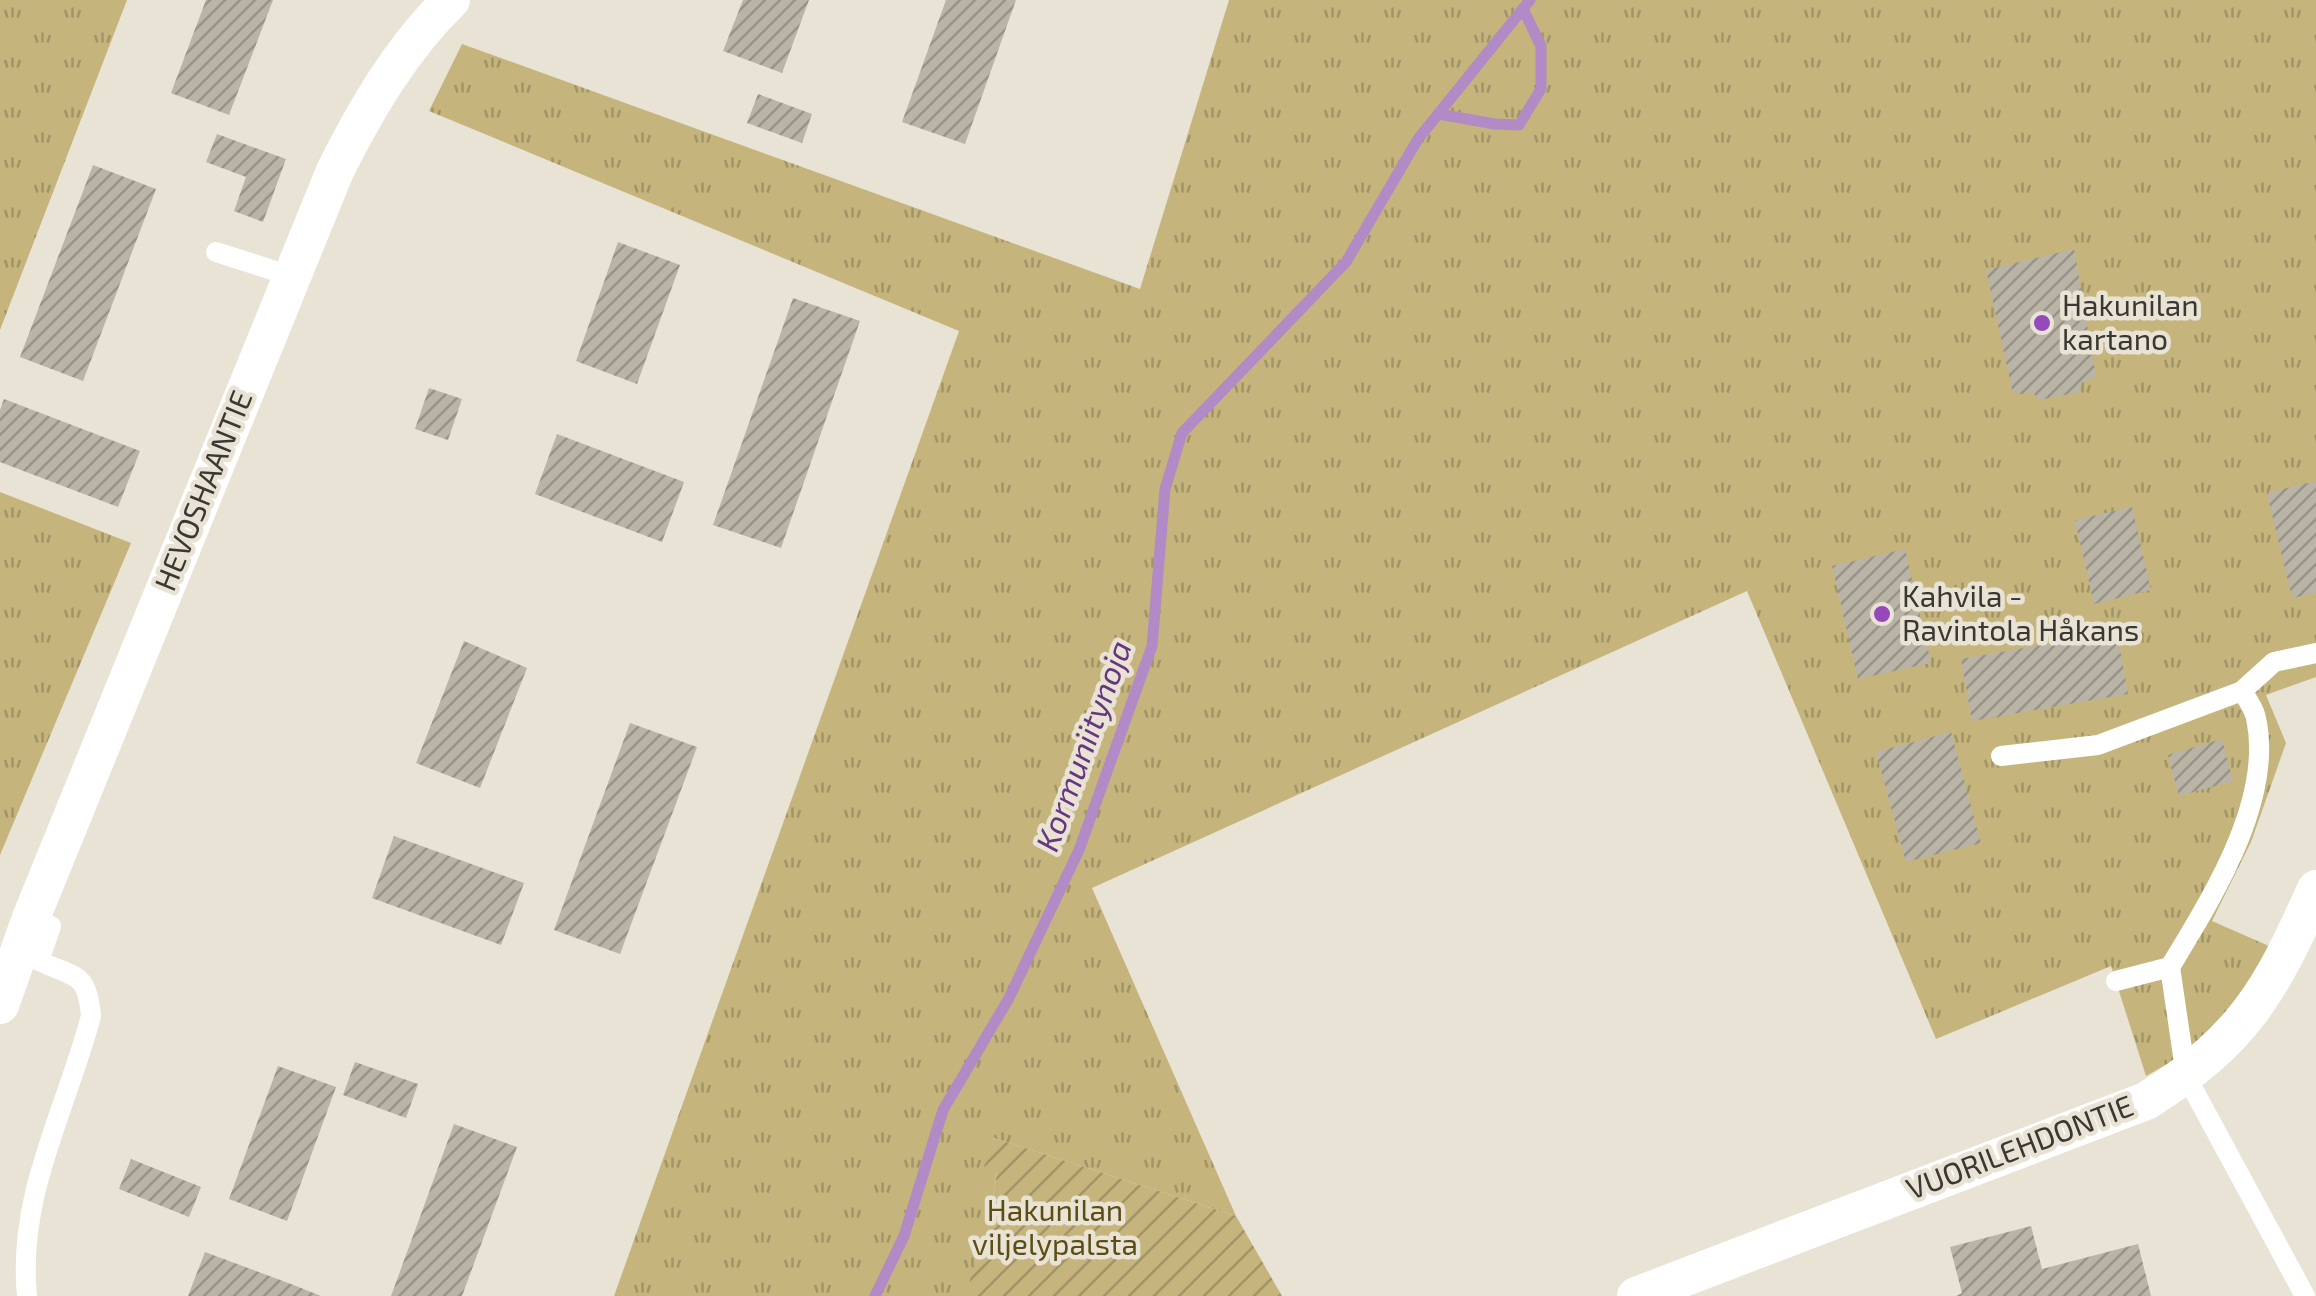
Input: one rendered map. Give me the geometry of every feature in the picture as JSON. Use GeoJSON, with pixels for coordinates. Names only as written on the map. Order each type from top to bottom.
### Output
{"type":"FeatureCollection","features":[{"type":"Feature","properties":{"kind":"street","name":"HEVOSHAANTIE"},"geometry":{"type":"LineString","coordinates":[[0,1005],[335,170],[399,60],[451,0]]}},
{"type":"Feature","properties":{"kind":"street","name":"VUORILEHDONTIE"},"geometry":{"type":"LineString","coordinates":[[1636,1296],[2146,1101],[2186,1076],[2230,1039],[2282,966],[2316,889]]}},
{"type":"Feature","properties":{"kind":"lane"},"geometry":{"type":"LineString","coordinates":[[216,252],[291,276]]}},
{"type":"Feature","properties":{"kind":"lane"},"geometry":{"type":"LineString","coordinates":[[2000,756],[2098,745],[2242,691],[2274,662],[2316,653]]}},
{"type":"Feature","properties":{"kind":"lane"},"geometry":{"type":"LineString","coordinates":[[2242,691],[2256,714],[2259,741],[2254,792],[2233,851],[2170,967],[2186,1076],[2305,1296]]}},
{"type":"Feature","properties":{"kind":"lane"},"geometry":{"type":"LineString","coordinates":[[27,1296],[26,1229],[33,1195],[91,1016],[89,991],[79,979],[39,961],[51,926],[32,918]]}},
{"type":"Feature","properties":{"kind":"lane"},"geometry":{"type":"LineString","coordinates":[[2116,981],[2170,967]]}},
{"type":"Feature","properties":{"kind":"green space"},"geometry":{"type":"Polygon","coordinates":[[[0,0],[127,0],[0,330],[0,0]]]}},
{"type":"Feature","properties":{"kind":"green space"},"geometry":{"type":"Polygon","coordinates":[[[1229,0],[2316,0],[2316,677],[2266,695],[2286,743],[2251,842],[2212,921],[2269,946],[2245,995],[2197,1047],[2146,1076],[2111,966],[1936,1039],[1747,591],[1092,888],[1236,1216],[994,1138],[985,1167],[997,1172],[987,1231],[966,1296],[614,1296],[959,331],[429,111],[462,44],[1140,289],[1229,0]]]}},
{"type":"Feature","properties":{"kind":"green space"},"geometry":{"type":"Polygon","coordinates":[[[0,492],[131,543],[0,855],[0,492]]]}},
{"type":"Feature","properties":{"kind":"green space","name":"Hakunilan viljelypalsta"},"geometry":{"type":"Polygon","coordinates":[[[994,1138],[1236,1216],[1282,1296],[965,1296],[988,1223],[997,1173],[984,1167],[994,1138]]]}},
{"type":"Feature","properties":{"kind":"building"},"geometry":{"type":"Polygon","coordinates":[[[206,0],[273,0],[229,115],[171,93],[206,0]]]}},
{"type":"Feature","properties":{"kind":"building"},"geometry":{"type":"Polygon","coordinates":[[[743,0],[809,0],[782,73],[723,51],[743,0]]]}},
{"type":"Feature","properties":{"kind":"building"},"geometry":{"type":"Polygon","coordinates":[[[946,0],[1016,0],[965,144],[902,122],[946,0]]]}},
{"type":"Feature","properties":{"kind":"building"},"geometry":{"type":"Polygon","coordinates":[[[758,94],[812,114],[802,143],[747,123],[758,94]]]}},
{"type":"Feature","properties":{"kind":"building"},"geometry":{"type":"Polygon","coordinates":[[[217,134],[286,159],[263,222],[234,211],[246,177],[206,162],[217,134]]]}},
{"type":"Feature","properties":{"kind":"building"},"geometry":{"type":"Polygon","coordinates":[[[93,165],[156,189],[83,381],[20,357],[93,165]]]}},
{"type":"Feature","properties":{"kind":"building"},"geometry":{"type":"Polygon","coordinates":[[[618,242],[680,265],[637,384],[576,361],[618,242]]]}},
{"type":"Feature","properties":{"kind":"building","name":"Hakunilan kartano"},"geometry":{"type":"Polygon","coordinates":[[[2074,249],[2096,377],[2082,382],[2080,392],[2039,400],[2034,394],[2013,394],[1986,270],[2074,249]]]}},
{"type":"Feature","properties":{"kind":"building"},"geometry":{"type":"Polygon","coordinates":[[[793,298],[860,321],[781,548],[713,525],[793,298]]]}},
{"type":"Feature","properties":{"kind":"building"},"geometry":{"type":"Polygon","coordinates":[[[429,388],[462,399],[448,440],[415,429],[429,388]]]}},
{"type":"Feature","properties":{"kind":"building"},"geometry":{"type":"Polygon","coordinates":[[[4,399],[140,451],[118,507],[0,462],[0,410],[4,399]]]}},
{"type":"Feature","properties":{"kind":"building"},"geometry":{"type":"Polygon","coordinates":[[[557,434],[684,482],[662,542],[535,494],[557,434]]]}},
{"type":"Feature","properties":{"kind":"building"},"geometry":{"type":"Polygon","coordinates":[[[2316,481],[2316,593],[2292,598],[2267,493],[2316,481]]]}},
{"type":"Feature","properties":{"kind":"building"},"geometry":{"type":"Polygon","coordinates":[[[2132,507],[2151,590],[2094,604],[2075,520],[2132,507]]]}},
{"type":"Feature","properties":{"kind":"building","name":"Kahvila - Ravintola Håkans"},"geometry":{"type":"Polygon","coordinates":[[[1905,549],[1931,663],[1858,679],[1832,566],[1905,549]]]}},
{"type":"Feature","properties":{"kind":"building"},"geometry":{"type":"Polygon","coordinates":[[[2117,632],[2128,694],[1972,721],[1961,659],[2117,632]]]}},
{"type":"Feature","properties":{"kind":"building"},"geometry":{"type":"Polygon","coordinates":[[[464,641],[527,668],[480,788],[416,763],[464,641]]]}},
{"type":"Feature","properties":{"kind":"building"},"geometry":{"type":"Polygon","coordinates":[[[630,723],[697,747],[620,954],[554,930],[630,723]]]}},
{"type":"Feature","properties":{"kind":"building"},"geometry":{"type":"Polygon","coordinates":[[[1951,732],[1981,843],[1906,862],[1876,752],[1951,732]]]}},
{"type":"Feature","properties":{"kind":"building"},"geometry":{"type":"Polygon","coordinates":[[[2222,739],[2233,781],[2179,796],[2168,755],[2222,739]]]}},
{"type":"Feature","properties":{"kind":"building"},"geometry":{"type":"Polygon","coordinates":[[[394,836],[524,883],[501,945],[372,898],[394,836]]]}},
{"type":"Feature","properties":{"kind":"building"},"geometry":{"type":"Polygon","coordinates":[[[355,1062],[418,1084],[406,1118],[343,1095],[355,1062]]]}},
{"type":"Feature","properties":{"kind":"building"},"geometry":{"type":"Polygon","coordinates":[[[278,1066],[336,1087],[287,1221],[229,1199],[278,1066]]]}},
{"type":"Feature","properties":{"kind":"building"},"geometry":{"type":"Polygon","coordinates":[[[454,1124],[517,1147],[462,1296],[391,1296],[454,1124]]]}},
{"type":"Feature","properties":{"kind":"building"},"geometry":{"type":"Polygon","coordinates":[[[131,1159],[201,1187],[189,1217],[119,1189],[131,1159]]]}},
{"type":"Feature","properties":{"kind":"building"},"geometry":{"type":"Polygon","coordinates":[[[2031,1226],[2042,1269],[2138,1244],[2151,1296],[1956,1296],[1962,1293],[1950,1247],[2031,1226]]]}},
{"type":"Feature","properties":{"kind":"building"},"geometry":{"type":"Polygon","coordinates":[[[205,1252],[291,1284],[321,1296],[188,1296],[205,1252]]]}},
{"type":"Feature","properties":{"kind":"waterway","name":"Kormuniitynoja"},"geometry":{"type":"LineString","coordinates":[[875,1296],[904,1236],[943,1110],[1009,998],[1079,850],[1152,646],[1165,489],[1182,433],[1346,262],[1418,139],[1530,0]]}},
{"type":"Feature","properties":{"kind":"waterway"},"geometry":{"type":"LineString","coordinates":[[1438,114],[1519,125],[1541,89],[1541,46],[1523,9]]}},
{"type":"Feature","properties":{"kind":"place","name":"Hakunilan kartano"},"geometry":{"type":"Point","coordinates":[2042,323]}},
{"type":"Feature","properties":{"kind":"place","name":"Kahvila - Ravintola Håkans"},"geometry":{"type":"Point","coordinates":[1882,614]}}]}
